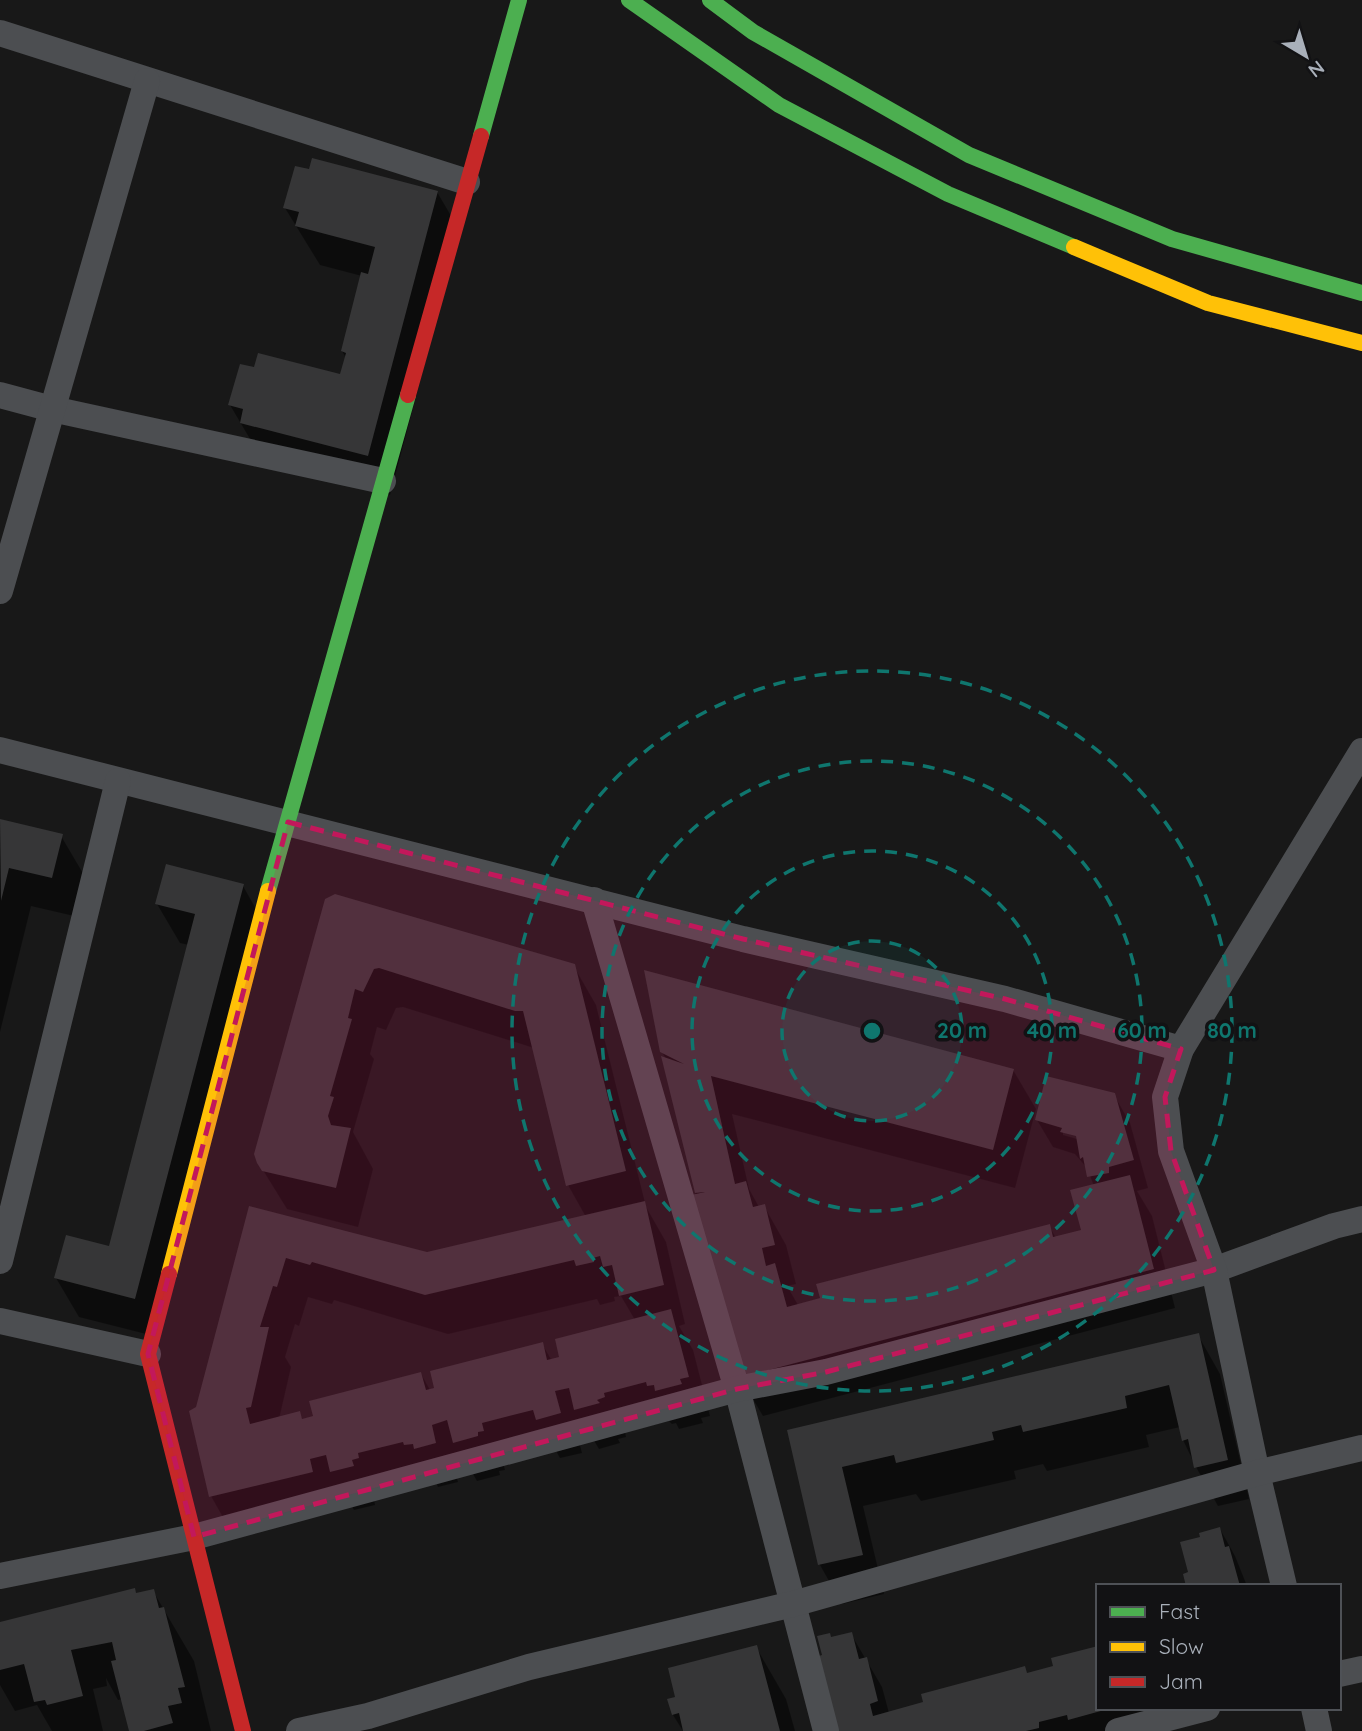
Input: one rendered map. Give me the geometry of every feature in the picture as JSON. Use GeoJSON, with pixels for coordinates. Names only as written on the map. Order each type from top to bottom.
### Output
{"type":"FeatureCollection","features":[{"type":"Feature","properties":{"kind":"street"},"geometry":{"type":"LineString","coordinates":[[243,1731],[148,1354],[288,822],[519,0]]}},
{"type":"Feature","properties":{"kind":"street"},"geometry":{"type":"LineString","coordinates":[[629,0],[779,105],[948,194],[1208,303],[1362,343]]}},
{"type":"Feature","properties":{"kind":"street"},"geometry":{"type":"LineString","coordinates":[[710,0],[753,32],[969,155],[1172,239],[1362,293]]}},
{"type":"Feature","properties":{"kind":"street"},"geometry":{"type":"LineString","coordinates":[[0,33],[467,182]]}},
{"type":"Feature","properties":{"kind":"street"},"geometry":{"type":"LineString","coordinates":[[0,591],[147,81]]}},
{"type":"Feature","properties":{"kind":"street"},"geometry":{"type":"LineString","coordinates":[[0,395],[52,410],[383,481]]}},
{"type":"Feature","properties":{"kind":"street"},"geometry":{"type":"LineString","coordinates":[[0,750],[743,939],[1005,999],[1181,1049]]}},
{"type":"Feature","properties":{"kind":"street"},"geometry":{"type":"LineString","coordinates":[[1284,1584],[1214,1270],[1171,1151],[1165,1097],[1181,1049],[1362,751]]}},
{"type":"Feature","properties":{"kind":"street"},"geometry":{"type":"LineString","coordinates":[[0,1261],[118,781]]}},
{"type":"Feature","properties":{"kind":"street"},"geometry":{"type":"LineString","coordinates":[[594,900],[737,1389],[826,1731]]}},
{"type":"Feature","properties":{"kind":"street"},"geometry":{"type":"LineString","coordinates":[[0,1576],[194,1537],[737,1389],[825,1372],[1214,1270],[1334,1226],[1362,1219]]}},
{"type":"Feature","properties":{"kind":"street"},"geometry":{"type":"LineString","coordinates":[[0,1321],[148,1354]]}},
{"type":"Feature","properties":{"kind":"street"},"geometry":{"type":"LineString","coordinates":[[299,1731],[368,1716],[529,1667],[793,1604],[1257,1473],[1362,1448]]}},
{"type":"Feature","properties":{"kind":"street"},"geometry":{"type":"LineString","coordinates":[[1341,1674],[1362,1669]]}},
{"type":"Feature","properties":{"kind":"street"},"geometry":{"type":"LineString","coordinates":[[1118,1731],[1199,1710]]}},
{"type":"Feature","properties":{"kind":"street"},"geometry":{"type":"LineString","coordinates":[[1314,1710],[1319,1731]]}},
{"type":"Feature","properties":{"kind":"highlighted area"},"geometry":{"type":"Polygon","coordinates":[[[288,822],[743,939],[1005,999],[1181,1049],[1165,1097],[1171,1151],[1214,1270],[826,1372],[737,1389],[194,1537],[148,1354],[288,822]]]}},
{"type":"Feature","properties":{"kind":"building"},"geometry":{"type":"Polygon","coordinates":[[[312,158],[438,191],[368,456],[240,423],[243,409],[228,405],[240,364],[254,367],[258,353],[340,374],[346,353],[341,351],[361,272],[368,274],[375,247],[295,226],[299,212],[283,208],[295,166],[309,169],[312,158]]]}},
{"type":"Feature","properties":{"kind":"building"},"geometry":{"type":"Polygon","coordinates":[[[0,819],[63,834],[52,878],[9,868],[1,901],[0,819]]]}},
{"type":"Feature","properties":{"kind":"building"},"geometry":{"type":"Polygon","coordinates":[[[166,864],[244,884],[135,1299],[54,1278],[66,1235],[109,1246],[195,914],[155,904],[166,864]]]}},
{"type":"Feature","properties":{"kind":"building"},"geometry":{"type":"Polygon","coordinates":[[[335,894],[575,964],[626,1171],[566,1186],[523,1011],[515,1011],[379,968],[374,969],[363,992],[355,989],[348,1018],[352,1019],[330,1096],[334,1097],[328,1116],[331,1125],[351,1128],[336,1188],[262,1171],[254,1154],[325,899],[335,894]]]}},
{"type":"Feature","properties":{"kind":"building"},"geometry":{"type":"Polygon","coordinates":[[[644,970],[1014,1069],[993,1150],[711,1076],[735,1184],[746,1181],[753,1207],[765,1204],[775,1245],[762,1248],[766,1266],[775,1263],[787,1307],[820,1298],[816,1284],[1050,1224],[1053,1237],[1081,1230],[1070,1190],[1130,1175],[1154,1269],[738,1378],[691,1195],[705,1192],[695,1193],[661,1056],[684,1064],[660,1052],[644,970]]]}},
{"type":"Feature","properties":{"kind":"building"},"geometry":{"type":"Polygon","coordinates":[[[1046,1076],[1115,1093],[1134,1160],[1109,1167],[1109,1173],[1087,1177],[1076,1136],[1060,1132],[1062,1128],[1035,1120],[1046,1076]]]}},
{"type":"Feature","properties":{"kind":"building"},"geometry":{"type":"Polygon","coordinates":[[[645,1201],[664,1285],[619,1296],[612,1265],[603,1267],[600,1256],[593,1258],[594,1262],[576,1266],[574,1260],[425,1295],[312,1262],[310,1265],[286,1258],[277,1287],[273,1286],[260,1327],[269,1327],[251,1407],[246,1408],[250,1424],[300,1411],[302,1419],[313,1416],[309,1401],[421,1372],[426,1390],[434,1388],[430,1371],[543,1342],[547,1360],[559,1357],[555,1339],[671,1309],[689,1377],[680,1379],[682,1384],[655,1391],[654,1385],[647,1386],[646,1382],[604,1393],[605,1397],[597,1400],[600,1403],[574,1410],[569,1388],[555,1391],[561,1413],[536,1420],[533,1410],[482,1423],[484,1431],[478,1432],[478,1436],[453,1443],[447,1420],[432,1425],[436,1443],[414,1449],[413,1444],[404,1445],[403,1442],[358,1453],[359,1458],[352,1460],[354,1466],[330,1472],[326,1455],[310,1459],[313,1472],[209,1497],[189,1411],[196,1407],[249,1206],[427,1252],[645,1201]]]}},
{"type":"Feature","properties":{"kind":"building"},"geometry":{"type":"Polygon","coordinates":[[[1199,1333],[1228,1460],[1194,1468],[1188,1439],[1182,1441],[1169,1385],[1125,1396],[1127,1408],[1023,1432],[1021,1425],[992,1432],[994,1440],[896,1463],[894,1455],[842,1467],[863,1555],[818,1565],[787,1430],[1199,1333]]]}},
{"type":"Feature","properties":{"kind":"building"},"geometry":{"type":"Polygon","coordinates":[[[1220,1527],[1225,1547],[1229,1546],[1239,1584],[1186,1584],[1183,1574],[1188,1572],[1180,1542],[1200,1537],[1199,1533],[1220,1527]]]}},
{"type":"Feature","properties":{"kind":"building"},"geometry":{"type":"Polygon","coordinates":[[[135,1588],[136,1593],[154,1589],[159,1608],[164,1607],[185,1687],[178,1688],[182,1703],[168,1706],[173,1723],[144,1731],[129,1731],[111,1661],[116,1660],[112,1642],[71,1650],[83,1696],[47,1705],[45,1700],[34,1702],[24,1664],[0,1670],[0,1622],[135,1588]]]}},
{"type":"Feature","properties":{"kind":"building"},"geometry":{"type":"Polygon","coordinates":[[[852,1632],[859,1659],[867,1657],[878,1701],[870,1704],[873,1716],[923,1702],[921,1694],[1025,1666],[1027,1673],[1053,1666],[1051,1658],[1096,1647],[1096,1710],[1104,1710],[1068,1720],[1067,1715],[1039,1722],[1039,1728],[1026,1731],[836,1731],[816,1657],[822,1655],[817,1636],[830,1633],[831,1637],[852,1632]]]}},
{"type":"Feature","properties":{"kind":"building"},"geometry":{"type":"Polygon","coordinates":[[[757,1645],[780,1731],[683,1731],[679,1713],[672,1715],[667,1699],[675,1697],[668,1668],[757,1645]]]}},
{"type":"Feature","properties":{"kind":"traffic: fast"},"geometry":{"type":"LineString","coordinates":[[481,136],[519,0]]}},
{"type":"Feature","properties":{"kind":"traffic: fast"},"geometry":{"type":"LineString","coordinates":[[629,0],[779,105],[948,194],[1074,247]]}},
{"type":"Feature","properties":{"kind":"traffic: fast"},"geometry":{"type":"LineString","coordinates":[[710,0],[753,32],[969,155],[1172,239],[1362,293]]}},
{"type":"Feature","properties":{"kind":"traffic: fast"},"geometry":{"type":"LineString","coordinates":[[268,891],[408,395]]}},
{"type":"Feature","properties":{"kind":"traffic: slow"},"geometry":{"type":"LineString","coordinates":[[1074,247],[1208,303],[1362,343]]}},
{"type":"Feature","properties":{"kind":"traffic: slow"},"geometry":{"type":"LineString","coordinates":[[169,1274],[268,891]]}},
{"type":"Feature","properties":{"kind":"traffic: jam"},"geometry":{"type":"LineString","coordinates":[[408,395],[481,136]]}},
{"type":"Feature","properties":{"kind":"traffic: jam"},"geometry":{"type":"LineString","coordinates":[[169,1274],[148,1354],[243,1731]]}}]}
